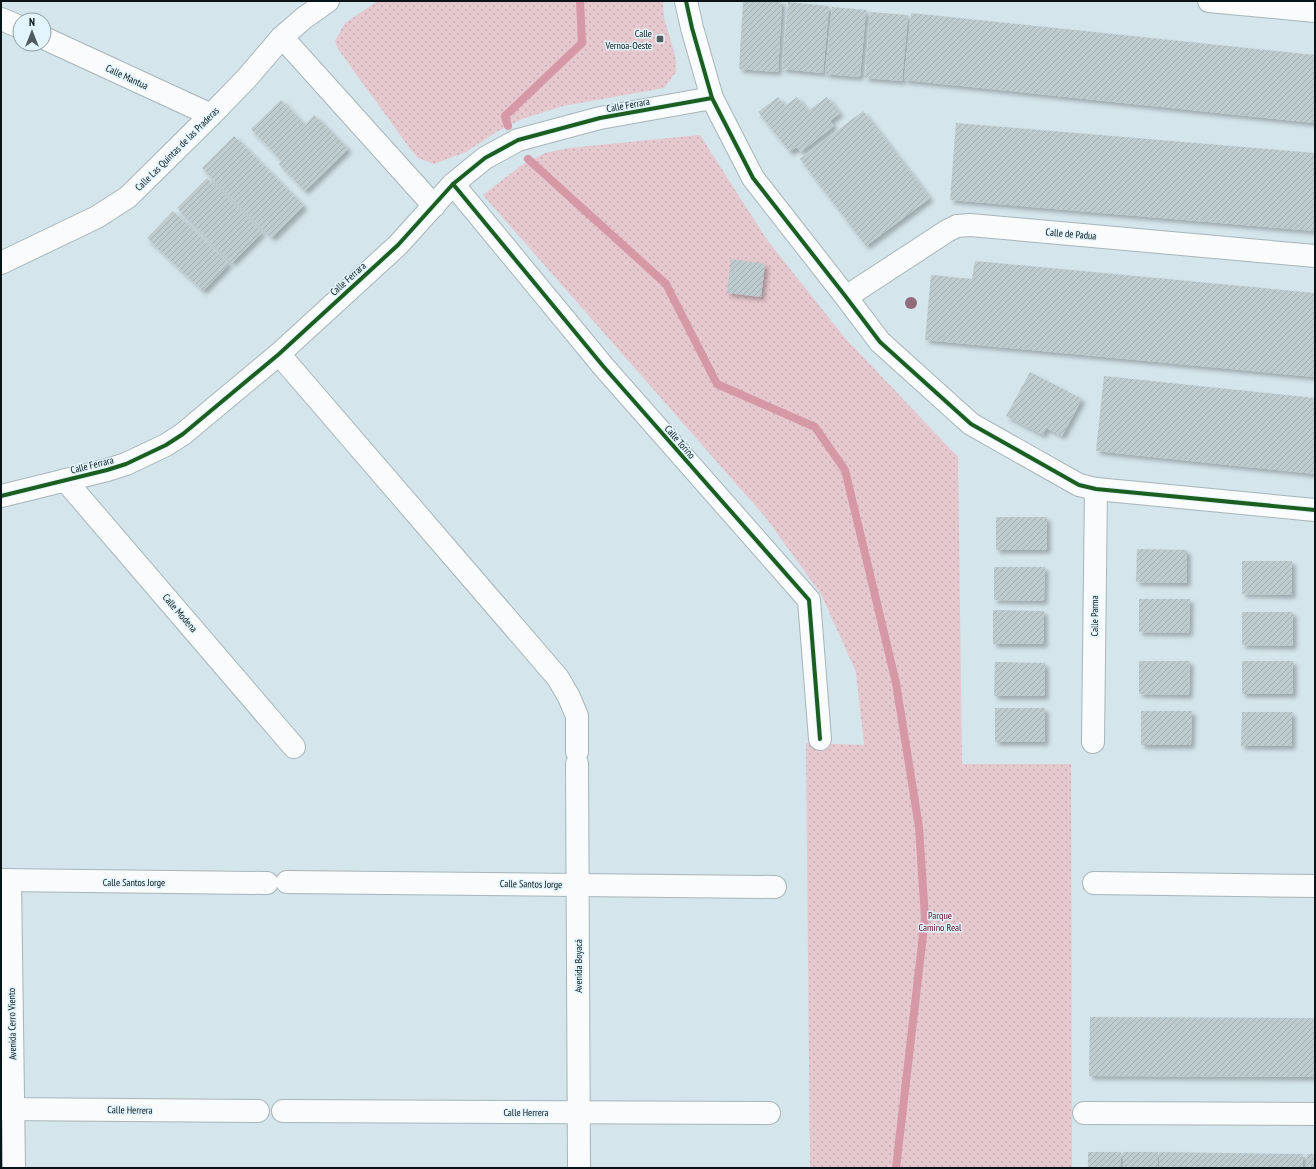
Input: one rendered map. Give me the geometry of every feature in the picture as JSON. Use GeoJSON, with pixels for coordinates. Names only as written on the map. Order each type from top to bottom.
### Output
{"type":"FeatureCollection","features":[{"type":"Feature","properties":{"kind":"street","name":"Calle Las Quintas de las Praderas"},"geometry":{"type":"LineString","coordinates":[[1,262],[97,217],[128,197],[246,79],[282,37],[304,18],[328,1]]}},
{"type":"Feature","properties":{"kind":"street"},"geometry":{"type":"LineString","coordinates":[[686,1],[712,98],[753,178],[880,342],[971,424],[1079,485],[1096,489],[1315,510]]}},
{"type":"Feature","properties":{"kind":"street"},"geometry":{"type":"LineString","coordinates":[[1209,1],[1315,11]]}},
{"type":"Feature","properties":{"kind":"street"},"geometry":{"type":"LineString","coordinates":[[1,18],[12,23]]}},
{"type":"Feature","properties":{"kind":"street"},"geometry":{"type":"LineString","coordinates":[[282,37],[434,206]]}},
{"type":"Feature","properties":{"kind":"street","name":"Calle Mantua"},"geometry":{"type":"LineString","coordinates":[[52,42],[211,115]]}},
{"type":"Feature","properties":{"kind":"street","name":"Calle Ferrara"},"geometry":{"type":"LineString","coordinates":[[1,496],[126,464],[166,445],[183,434],[280,354],[398,245],[454,184],[485,158],[518,140],[600,118],[712,98]]}},
{"type":"Feature","properties":{"kind":"street","name":"Calle Torino"},"geometry":{"type":"LineString","coordinates":[[454,184],[603,366],[809,600],[820,739]]}},
{"type":"Feature","properties":{"kind":"street","name":"Calle de Padua"},"geometry":{"type":"LineString","coordinates":[[846,297],[957,226],[970,225],[1315,256]]}},
{"type":"Feature","properties":{"kind":"street","name":"Avenida Boyacá"},"geometry":{"type":"LineString","coordinates":[[280,354],[558,678],[572,702],[577,716],[580,1112],[579,1168]]}},
{"type":"Feature","properties":{"kind":"street","name":"Calle Modena"},"geometry":{"type":"LineString","coordinates":[[65,480],[294,747]]}},
{"type":"Feature","properties":{"kind":"street","name":"Calle Parma"},"geometry":{"type":"LineString","coordinates":[[1093,742],[1096,489]]}},
{"type":"Feature","properties":{"kind":"street","name":"Calle Santos Jorge"},"geometry":{"type":"LineString","coordinates":[[6,880],[775,887]]}},
{"type":"Feature","properties":{"kind":"street","name":"Avenida Cerro Viento"},"geometry":{"type":"LineString","coordinates":[[6,880],[7,1109],[14,1168]]}},
{"type":"Feature","properties":{"kind":"street"},"geometry":{"type":"LineString","coordinates":[[1094,884],[1315,886]]}},
{"type":"Feature","properties":{"kind":"street","name":"Calle Herrera"},"geometry":{"type":"LineString","coordinates":[[7,1109],[258,1112]]}},
{"type":"Feature","properties":{"kind":"street","name":"Calle Herrera"},"geometry":{"type":"LineString","coordinates":[[283,1111],[769,1113]]}},
{"type":"Feature","properties":{"kind":"street"},"geometry":{"type":"LineString","coordinates":[[1084,1113],[1315,1114]]}},
{"type":"Feature","properties":{"kind":"green space"},"geometry":{"type":"Polygon","coordinates":[[[378,1],[663,1],[664,18],[676,59],[676,72],[664,88],[563,106],[522,119],[498,131],[466,152],[434,164],[418,158],[411,150],[338,49],[335,41],[345,23],[378,1]]]}},
{"type":"Feature","properties":{"kind":"green space","name":"Parque Camino Real"},"geometry":{"type":"Polygon","coordinates":[[[700,135],[767,240],[845,338],[958,457],[962,764],[1071,764],[1072,1168],[810,1168],[806,743],[864,745],[856,672],[821,594],[766,518],[483,195],[522,165],[545,153],[569,148],[700,135]]]}},
{"type":"Feature","properties":{"kind":"building"},"geometry":{"type":"Polygon","coordinates":[[[743,1],[782,1],[778,72],[739,69],[743,1]]]}},
{"type":"Feature","properties":{"kind":"building"},"geometry":{"type":"Polygon","coordinates":[[[788,2],[829,6],[823,73],[782,69],[788,2]]]}},
{"type":"Feature","properties":{"kind":"building"},"geometry":{"type":"Polygon","coordinates":[[[832,7],[866,10],[860,77],[825,74],[832,7]]]}},
{"type":"Feature","properties":{"kind":"building"},"geometry":{"type":"Polygon","coordinates":[[[870,12],[908,15],[902,81],[865,78],[870,12]]]}},
{"type":"Feature","properties":{"kind":"building"},"geometry":{"type":"Polygon","coordinates":[[[911,13],[1315,55],[1315,123],[904,80],[911,13]]]}},
{"type":"Feature","properties":{"kind":"building"},"geometry":{"type":"Polygon","coordinates":[[[778,97],[785,106],[797,97],[808,111],[827,97],[840,113],[830,121],[834,126],[801,152],[797,147],[790,152],[758,112],[778,97]]]}},
{"type":"Feature","properties":{"kind":"building"},"geometry":{"type":"Polygon","coordinates":[[[281,100],[305,125],[314,115],[348,149],[305,191],[279,164],[282,161],[251,129],[281,100]]]}},
{"type":"Feature","properties":{"kind":"building"},"geometry":{"type":"Polygon","coordinates":[[[863,111],[930,198],[866,246],[800,159],[863,111]]]}},
{"type":"Feature","properties":{"kind":"building"},"geometry":{"type":"Polygon","coordinates":[[[956,123],[1315,153],[1315,231],[950,200],[956,123]]]}},
{"type":"Feature","properties":{"kind":"building"},"geometry":{"type":"Polygon","coordinates":[[[234,136],[304,206],[272,238],[202,168],[234,136]]]}},
{"type":"Feature","properties":{"kind":"building"},"geometry":{"type":"Polygon","coordinates":[[[207,178],[262,233],[232,263],[177,208],[207,178]]]}},
{"type":"Feature","properties":{"kind":"building"},"geometry":{"type":"Polygon","coordinates":[[[173,211],[229,264],[203,291],[147,238],[173,211]]]}},
{"type":"Feature","properties":{"kind":"building"},"geometry":{"type":"Polygon","coordinates":[[[731,259],[765,264],[761,297],[727,293],[731,259]]]}},
{"type":"Feature","properties":{"kind":"building"},"geometry":{"type":"Polygon","coordinates":[[[975,261],[1315,293],[1315,377],[925,340],[931,275],[972,279],[975,261]]]}},
{"type":"Feature","properties":{"kind":"building"},"geometry":{"type":"Polygon","coordinates":[[[1030,372],[1082,399],[1062,436],[1046,428],[1043,435],[1006,416],[1030,372]]]}},
{"type":"Feature","properties":{"kind":"building"},"geometry":{"type":"Polygon","coordinates":[[[1104,376],[1315,398],[1315,474],[1096,451],[1104,376]]]}},
{"type":"Feature","properties":{"kind":"building"},"geometry":{"type":"Polygon","coordinates":[[[996,517],[1047,517],[1047,550],[996,550],[996,517]]]}},
{"type":"Feature","properties":{"kind":"building"},"geometry":{"type":"Polygon","coordinates":[[[1137,549],[1187,550],[1187,583],[1136,582],[1137,549]]]}},
{"type":"Feature","properties":{"kind":"building"},"geometry":{"type":"Polygon","coordinates":[[[1242,561],[1292,561],[1292,595],[1242,594],[1242,561]]]}},
{"type":"Feature","properties":{"kind":"building"},"geometry":{"type":"Polygon","coordinates":[[[994,567],[1045,567],[1044,601],[994,600],[994,567]]]}},
{"type":"Feature","properties":{"kind":"building"},"geometry":{"type":"Polygon","coordinates":[[[1139,599],[1190,599],[1189,633],[1139,632],[1139,599]]]}},
{"type":"Feature","properties":{"kind":"building"},"geometry":{"type":"Polygon","coordinates":[[[993,610],[1044,611],[1044,644],[993,644],[993,610]]]}},
{"type":"Feature","properties":{"kind":"building"},"geometry":{"type":"Polygon","coordinates":[[[1242,612],[1293,612],[1293,646],[1242,645],[1242,612]]]}},
{"type":"Feature","properties":{"kind":"building"},"geometry":{"type":"Polygon","coordinates":[[[1139,661],[1190,661],[1189,695],[1139,694],[1139,661]]]}},
{"type":"Feature","properties":{"kind":"building"},"geometry":{"type":"Polygon","coordinates":[[[1242,661],[1293,661],[1293,694],[1242,694],[1242,661]]]}},
{"type":"Feature","properties":{"kind":"building"},"geometry":{"type":"Polygon","coordinates":[[[995,662],[1045,663],[1045,696],[994,696],[995,662]]]}},
{"type":"Feature","properties":{"kind":"building"},"geometry":{"type":"Polygon","coordinates":[[[995,708],[1045,708],[1045,742],[995,742],[995,708]]]}},
{"type":"Feature","properties":{"kind":"building"},"geometry":{"type":"Polygon","coordinates":[[[1141,711],[1192,711],[1191,745],[1141,745],[1141,711]]]}},
{"type":"Feature","properties":{"kind":"building"},"geometry":{"type":"Polygon","coordinates":[[[1242,712],[1292,712],[1292,746],[1241,746],[1242,712]]]}},
{"type":"Feature","properties":{"kind":"building"},"geometry":{"type":"Polygon","coordinates":[[[1090,1017],[1315,1018],[1315,1077],[1089,1076],[1090,1017]]]}},
{"type":"Feature","properties":{"kind":"building"},"geometry":{"type":"Polygon","coordinates":[[[1088,1152],[1121,1152],[1120,1168],[1088,1168],[1088,1152]]]}},
{"type":"Feature","properties":{"kind":"building"},"geometry":{"type":"Polygon","coordinates":[[[1123,1152],[1158,1152],[1158,1168],[1123,1168],[1123,1152]]]}},
{"type":"Feature","properties":{"kind":"building"},"geometry":{"type":"Polygon","coordinates":[[[1159,1152],[1303,1154],[1303,1168],[1159,1168],[1159,1152]]]}},
{"type":"Feature","properties":{"kind":"building"},"geometry":{"type":"Polygon","coordinates":[[[1307,1154],[1315,1154],[1315,1168],[1307,1168],[1307,1154]]]}},
{"type":"Feature","properties":{"kind":"waterway"},"geometry":{"type":"LineString","coordinates":[[508,126],[505,116],[582,43],[580,1]]}},
{"type":"Feature","properties":{"kind":"waterway"},"geometry":{"type":"LineString","coordinates":[[528,159],[666,284],[717,384],[815,427],[845,470],[896,683],[919,827],[925,918],[896,1168]]}},
{"type":"Feature","properties":{"kind":"cycle path"},"geometry":{"type":"LineString","coordinates":[[686,1],[712,98],[753,178],[880,342],[971,424],[1079,485],[1096,489],[1315,510]]}},
{"type":"Feature","properties":{"kind":"cycle path"},"geometry":{"type":"LineString","coordinates":[[1,496],[126,464],[166,445],[183,434],[279,354],[398,245],[453,184],[485,158],[518,140],[600,118],[712,98]]}},
{"type":"Feature","properties":{"kind":"cycle path"},"geometry":{"type":"LineString","coordinates":[[453,184],[603,366],[809,600],[820,739]]}},
{"type":"Feature","properties":{"kind":"place","name":"Calle Vernoa-Oeste"},"geometry":{"type":"Point","coordinates":[660,39]}}]}
